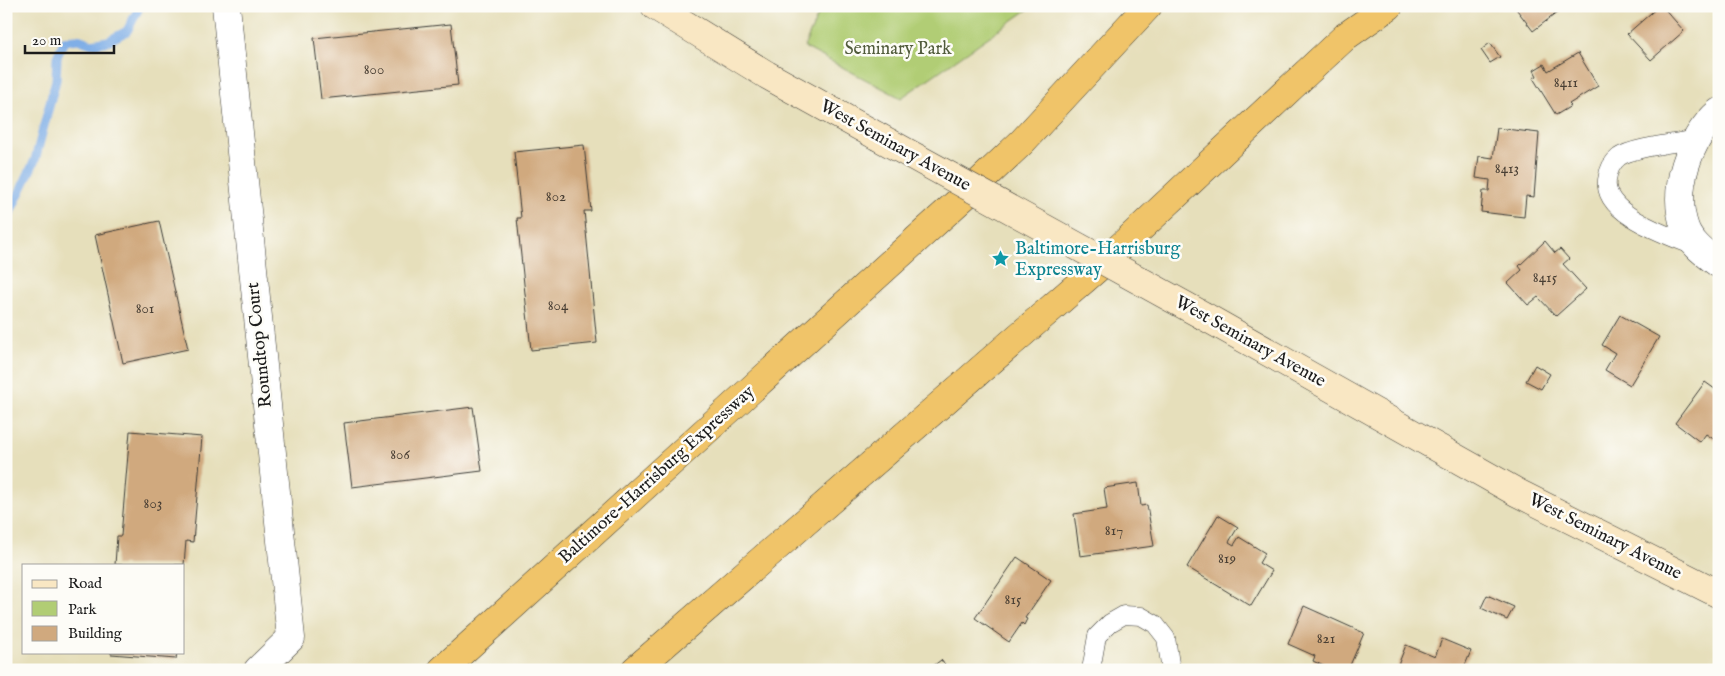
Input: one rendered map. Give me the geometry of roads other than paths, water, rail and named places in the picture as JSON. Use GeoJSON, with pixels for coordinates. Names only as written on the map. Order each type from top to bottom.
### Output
{"type":"FeatureCollection","features":[{"type":"Feature","properties":{"kind":"highway","name":"Baltimore-Harrisburg Expressway"},"geometry":{"type":"LineString","coordinates":[[442,670],[983,179],[1022,142],[1148,6]]}},
{"type":"Feature","properties":{"kind":"highway"},"geometry":{"type":"LineString","coordinates":[[1346,36],[1368,6]]}},
{"type":"Feature","properties":{"kind":"highway"},"geometry":{"type":"LineString","coordinates":[[634,670],[1101,265],[1346,36],[1389,6]]}},
{"type":"Feature","properties":{"kind":"main road","name":"West Seminary Avenue"},"geometry":{"type":"LineString","coordinates":[[656,6],[767,75],[1204,316],[1518,493],[1719,594]]}},
{"type":"Feature","properties":{"kind":"street","name":"Roundtop Court"},"geometry":{"type":"LineString","coordinates":[[226,6],[291,638],[258,670]]}},
{"type":"Feature","properties":{"kind":"street"},"geometry":{"type":"LineString","coordinates":[[1719,112],[1697,139],[1685,166],[1681,192],[1681,213],[1685,230],[1698,248],[1719,264]]}},
{"type":"Feature","properties":{"kind":"lane"},"geometry":{"type":"LineString","coordinates":[[1697,139],[1633,151],[1618,158],[1608,170],[1606,189],[1615,205],[1631,218],[1698,248]]}},
{"type":"Feature","properties":{"kind":"lane"},"geometry":{"type":"LineString","coordinates":[[1091,670],[1097,636],[1124,615],[1141,616],[1155,624],[1166,638],[1170,670]]}},
{"type":"Feature","properties":{"kind":"waterway"},"geometry":{"type":"LineString","coordinates":[[6,221],[35,160],[56,80],[57,57],[64,41],[78,39],[92,44],[108,41],[127,31],[140,6]]}},
{"type":"Feature","properties":{"kind":"place","name":"Baltimore-Harrisburg Expressway"},"geometry":{"type":"Point","coordinates":[1001,259]}},
{"type":"Feature","properties":{"kind":"park label","name":"Seminary Park"},"geometry":{"type":"Point","coordinates":[898,49]}}]}
